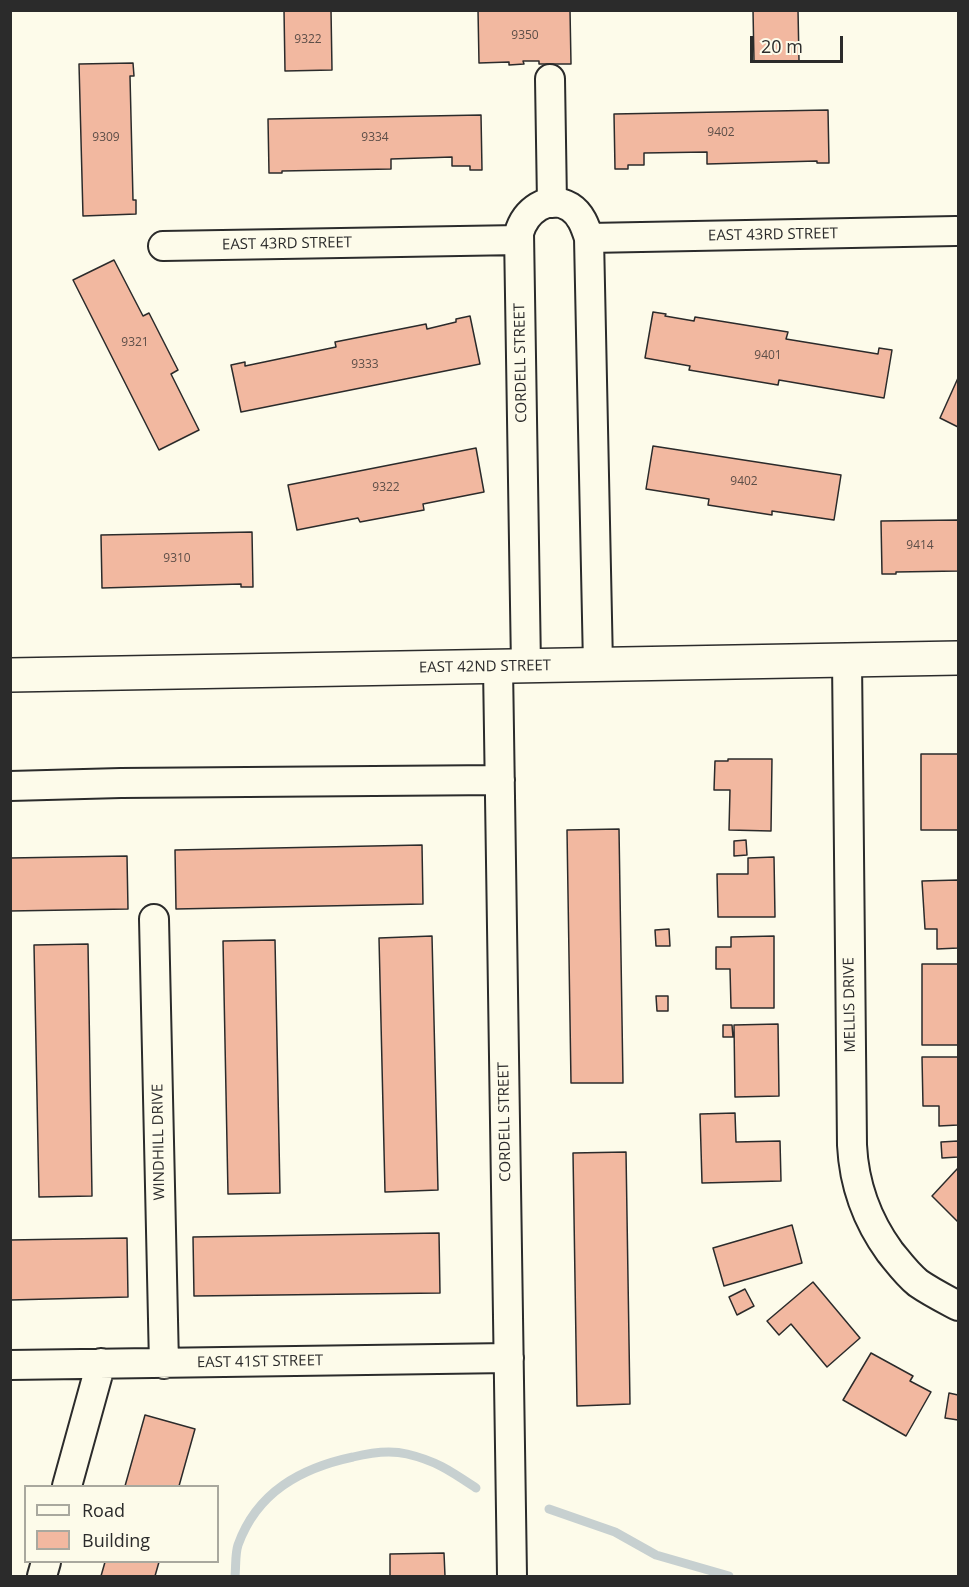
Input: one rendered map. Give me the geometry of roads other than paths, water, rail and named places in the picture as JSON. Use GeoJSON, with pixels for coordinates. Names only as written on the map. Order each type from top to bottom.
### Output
{"type":"FeatureCollection","features":[{"type":"Feature","properties":{"kind":"street"},"geometry":{"type":"LineString","coordinates":[[550,79],[552,203],[571,208],[585,224],[589,238],[598,665]]}},
{"type":"Feature","properties":{"kind":"street","name":"CORDELL STREET"},"geometry":{"type":"LineString","coordinates":[[512,1576],[500,780],[512,667],[519,233],[524,219],[540,205],[552,203]]}},
{"type":"Feature","properties":{"kind":"street","name":"EAST 43RD STREET"},"geometry":{"type":"LineString","coordinates":[[589,238],[956,231]]}},
{"type":"Feature","properties":{"kind":"street","name":"EAST 43RD STREET"},"geometry":{"type":"LineString","coordinates":[[162,246],[519,240]]}},
{"type":"Feature","properties":{"kind":"street","name":"EAST 42ND STREET"},"geometry":{"type":"LineString","coordinates":[[10,675],[958,658]]}},
{"type":"Feature","properties":{"kind":"street","name":"MELLIS DRIVE"},"geometry":{"type":"LineString","coordinates":[[846,660],[852,1145],[855,1173],[867,1215],[880,1239],[919,1283],[958,1306]]}},
{"type":"Feature","properties":{"kind":"street"},"geometry":{"type":"LineString","coordinates":[[10,786],[500,780]]}},
{"type":"Feature","properties":{"kind":"street","name":"WINDHILL DRIVE"},"geometry":{"type":"LineString","coordinates":[[154,919],[164,1364]]}},
{"type":"Feature","properties":{"kind":"street","name":"EAST 41ST STREET"},"geometry":{"type":"LineString","coordinates":[[10,1365],[508,1358]]}},
{"type":"Feature","properties":{"kind":"street"},"geometry":{"type":"LineString","coordinates":[[67,1485],[101,1364]]}},
{"type":"Feature","properties":{"kind":"waterway"},"geometry":{"type":"LineString","coordinates":[[235,1576],[238,1545],[246,1526],[257,1510],[283,1485],[316,1468],[366,1454],[401,1453],[436,1464],[476,1488]]}},
{"type":"Feature","properties":{"kind":"waterway"},"geometry":{"type":"LineString","coordinates":[[549,1509],[615,1532],[656,1555],[729,1576]]}}]}
